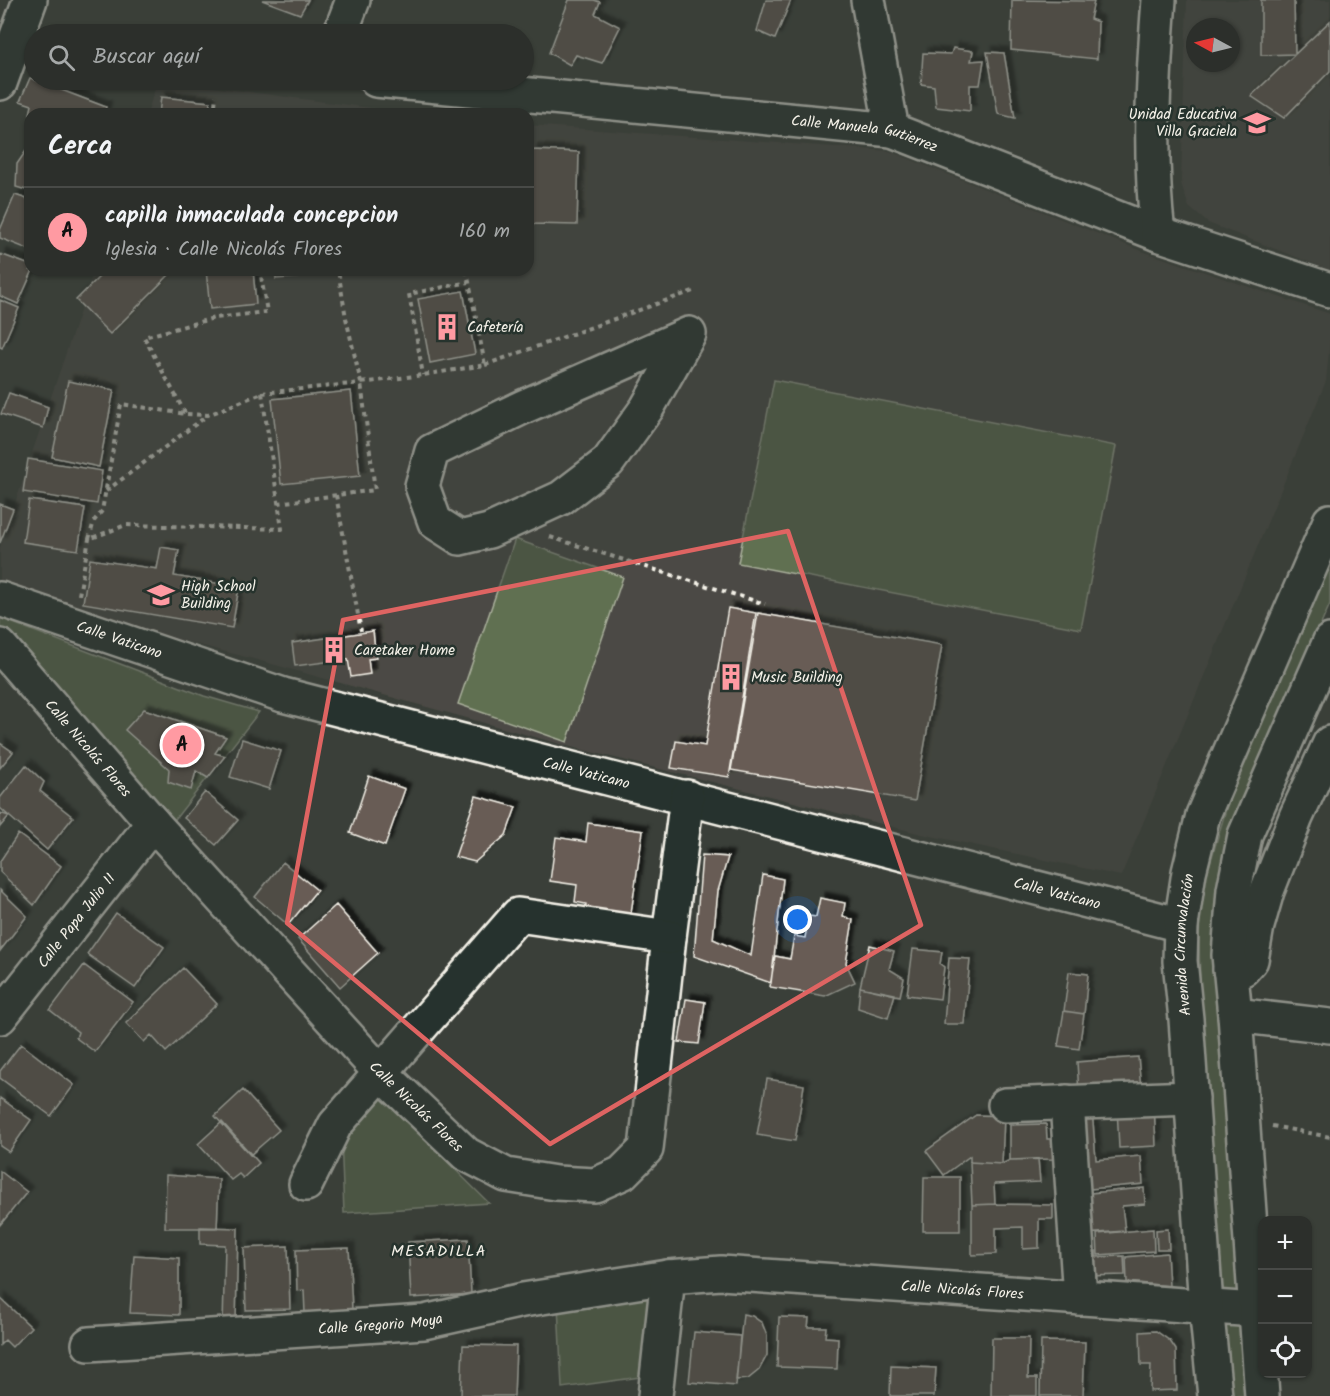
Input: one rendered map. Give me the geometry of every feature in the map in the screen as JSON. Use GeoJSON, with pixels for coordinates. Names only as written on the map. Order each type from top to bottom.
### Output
{"type":"FeatureCollection","features":[{"type":"Feature","properties":{"kind":"main road"},"geometry":{"type":"LineString","coordinates":[[0,83],[30,0]]}},
{"type":"Feature","properties":{"kind":"main road"},"geometry":{"type":"LineString","coordinates":[[344,24],[353,0]]}},
{"type":"Feature","properties":{"kind":"main road"},"geometry":{"type":"LineString","coordinates":[[868,0],[892,130]]}},
{"type":"Feature","properties":{"kind":"main road"},"geometry":{"type":"LineString","coordinates":[[1158,234],[1153,189],[1153,126],[1159,0]]}},
{"type":"Feature","properties":{"kind":"main road","name":"Calle Manuela Gutierrez"},"geometry":{"type":"LineString","coordinates":[[479,90],[892,130],[1158,234],[1330,290]]}},
{"type":"Feature","properties":{"kind":"main road"},"geometry":{"type":"LineString","coordinates":[[689,334],[647,408],[608,462],[561,498],[489,531],[460,538],[435,522],[422,486],[432,451],[523,407],[689,334]]}},
{"type":"Feature","properties":{"kind":"main road","name":"Avenida Circunvalación"},"geometry":{"type":"LineString","coordinates":[[1215,1396],[1180,961],[1180,925],[1189,872],[1203,815],[1330,521]]}},
{"type":"Feature","properties":{"kind":"main road","name":"Calle Vaticano"},"geometry":{"type":"LineString","coordinates":[[0,599],[284,695],[1180,925]]}},
{"type":"Feature","properties":{"kind":"main road"},"geometry":{"type":"LineString","coordinates":[[1262,1396],[1230,970],[1234,890],[1245,836],[1330,641]]}},
{"type":"Feature","properties":{"kind":"main road","name":"Calle Nicolás Flores"},"geometry":{"type":"LineString","coordinates":[[0,646],[153,823],[380,1072],[466,1154],[506,1175],[556,1184],[595,1185],[622,1173],[646,1149],[687,797]]}},
{"type":"Feature","properties":{"kind":"main road"},"geometry":{"type":"LineString","coordinates":[[1230,970],[1243,969],[1251,960],[1257,926],[1267,891],[1296,817],[1330,743]]}},
{"type":"Feature","properties":{"kind":"main road","name":"Calle Papa Julio II"},"geometry":{"type":"LineString","coordinates":[[0,1017],[153,823]]}},
{"type":"Feature","properties":{"kind":"main road"},"geometry":{"type":"LineString","coordinates":[[306,1184],[335,1125],[519,915],[669,937]]}},
{"type":"Feature","properties":{"kind":"main road"},"geometry":{"type":"LineString","coordinates":[[1235,1015],[1330,1026]]}},
{"type":"Feature","properties":{"kind":"main road"},"geometry":{"type":"LineString","coordinates":[[1005,1105],[1192,1098]]}},
{"type":"Feature","properties":{"kind":"main road"},"geometry":{"type":"LineString","coordinates":[[1067,1102],[1080,1298]]}},
{"type":"Feature","properties":{"kind":"main road","name":"Calle Nicolás Flores"},"geometry":{"type":"LineString","coordinates":[[668,1277],[721,1273],[1256,1310]]}},
{"type":"Feature","properties":{"kind":"main road"},"geometry":{"type":"LineString","coordinates":[[655,1396],[668,1277]]}},
{"type":"Feature","properties":{"kind":"main road","name":"Calle Gregorio Moya"},"geometry":{"type":"LineString","coordinates":[[89,1344],[424,1322],[523,1300],[668,1277]]}},
{"type":"Feature","properties":{"kind":"path"},"geometry":{"type":"LineString","coordinates":[[215,108],[216,96]]}},
{"type":"Feature","properties":{"kind":"path"},"geometry":{"type":"LineString","coordinates":[[186,414],[144,337],[214,318],[267,312],[261,276]]}},
{"type":"Feature","properties":{"kind":"path"},"geometry":{"type":"LineString","coordinates":[[278,503],[375,490],[361,383],[339,276]]}},
{"type":"Feature","properties":{"kind":"path"},"geometry":{"type":"LineString","coordinates":[[468,276],[485,365]]}},
{"type":"Feature","properties":{"kind":"path"},"geometry":{"type":"LineString","coordinates":[[423,375],[410,294],[470,282]]}},
{"type":"Feature","properties":{"kind":"path"},"geometry":{"type":"LineString","coordinates":[[106,491],[208,415],[262,393],[361,383],[485,365],[693,291]]}},
{"type":"Feature","properties":{"kind":"path"},"geometry":{"type":"LineString","coordinates":[[89,539],[126,525],[282,529],[262,393]]}},
{"type":"Feature","properties":{"kind":"path"},"geometry":{"type":"LineString","coordinates":[[79,596],[89,539],[94,522],[102,511],[121,404],[208,415]]}},
{"type":"Feature","properties":{"kind":"path"},"geometry":{"type":"LineString","coordinates":[[336,495],[361,631]]}},
{"type":"Feature","properties":{"kind":"path"},"geometry":{"type":"LineString","coordinates":[[549,537],[765,604]]}},
{"type":"Feature","properties":{"kind":"path"},"geometry":{"type":"LineString","coordinates":[[1241,1121],[1330,1137]]}},
{"type":"Feature","properties":{"kind":"highlighted area"},"geometry":{"type":"Polygon","coordinates":[[[788,531],[921,925],[550,1144],[287,923],[343,620],[788,531]]]}},
{"type":"Feature","properties":{"kind":"shaded area","name":"Unidad Educativa Villa Graciela"},"geometry":{"type":"Polygon","coordinates":[[[1187,0],[1330,0],[1330,270],[1208,223],[1189,207],[1181,183],[1186,30],[1186,72],[1240,72],[1240,18],[1186,18],[1187,0]]]}},
{"type":"Feature","properties":{"kind":"shaded area"},"geometry":{"type":"Polygon","coordinates":[[[155,90],[234,90],[370,108],[149,108],[155,90]]]}},
{"type":"Feature","properties":{"kind":"shaded area"},"geometry":{"type":"Polygon","coordinates":[[[534,125],[889,151],[1144,252],[1330,314],[1326,381],[1121,876],[922,834],[571,747],[254,659],[122,625],[0,582],[0,548],[92,276],[534,276],[534,125]]]}},
{"type":"Feature","properties":{"kind":"green space"},"geometry":{"type":"Polygon","coordinates":[[[774,380],[1116,446],[1081,629],[738,563],[774,380]]]}},
{"type":"Feature","properties":{"kind":"green space"},"geometry":{"type":"Polygon","coordinates":[[[515,539],[623,577],[567,742],[458,704],[515,539]]]}},
{"type":"Feature","properties":{"kind":"green space"},"geometry":{"type":"Polygon","coordinates":[[[1330,561],[1330,604],[1271,736],[1229,843],[1214,918],[1213,960],[1237,1292],[1223,1293],[1200,986],[1201,894],[1227,806],[1330,561]]]}},
{"type":"Feature","properties":{"kind":"green space"},"geometry":{"type":"Polygon","coordinates":[[[0,618],[204,696],[259,712],[172,823],[0,632],[0,618]]]}},
{"type":"Feature","properties":{"kind":"green space"},"geometry":{"type":"Polygon","coordinates":[[[376,1091],[489,1203],[344,1213],[341,1136],[376,1091]]]}},
{"type":"Feature","properties":{"kind":"green space"},"geometry":{"type":"Polygon","coordinates":[[[657,1294],[647,1376],[562,1388],[558,1305],[657,1294]]]}},
{"type":"Feature","properties":{"kind":"green space"},"geometry":{"type":"Polygon","coordinates":[[[1226,1325],[1240,1326],[1245,1396],[1231,1396],[1226,1325]]]}},
{"type":"Feature","properties":{"kind":"building"},"geometry":{"type":"Polygon","coordinates":[[[262,0],[308,0],[300,14],[262,0]]]}},
{"type":"Feature","properties":{"kind":"building"},"geometry":{"type":"Polygon","coordinates":[[[569,0],[600,2],[595,14],[620,27],[602,63],[576,55],[570,65],[549,53],[569,0]]]}},
{"type":"Feature","properties":{"kind":"building"},"geometry":{"type":"Polygon","coordinates":[[[766,0],[791,0],[775,39],[757,31],[766,0]]]}},
{"type":"Feature","properties":{"kind":"building"},"geometry":{"type":"Polygon","coordinates":[[[1012,0],[1094,1],[1090,19],[1098,22],[1097,59],[1011,50],[1012,0]]]}},
{"type":"Feature","properties":{"kind":"building"},"geometry":{"type":"Polygon","coordinates":[[[1261,0],[1294,0],[1295,54],[1261,55],[1261,0]]]}},
{"type":"Feature","properties":{"kind":"building"},"geometry":{"type":"Polygon","coordinates":[[[1330,21],[1330,71],[1284,118],[1251,96],[1330,21]]]}},
{"type":"Feature","properties":{"kind":"building"},"geometry":{"type":"Polygon","coordinates":[[[953,48],[973,51],[971,61],[984,60],[980,85],[970,85],[970,111],[936,107],[934,86],[921,84],[923,53],[951,54],[953,48]]]}},
{"type":"Feature","properties":{"kind":"building"},"geometry":{"type":"Polygon","coordinates":[[[987,52],[1004,53],[1015,118],[998,114],[987,52]]]}},
{"type":"Feature","properties":{"kind":"building"},"geometry":{"type":"Polygon","coordinates":[[[25,90],[61,90],[106,107],[31,108],[32,105],[20,101],[25,90]]]}},
{"type":"Feature","properties":{"kind":"building"},"geometry":{"type":"Polygon","coordinates":[[[161,97],[210,102],[210,108],[160,108],[161,97]]]}},
{"type":"Feature","properties":{"kind":"building"},"geometry":{"type":"Polygon","coordinates":[[[534,150],[579,152],[577,225],[534,224],[534,150]]]}},
{"type":"Feature","properties":{"kind":"building"},"geometry":{"type":"Polygon","coordinates":[[[24,154],[24,189],[16,187],[17,164],[24,154]]]}},
{"type":"Feature","properties":{"kind":"building"},"geometry":{"type":"Polygon","coordinates":[[[15,195],[24,198],[24,248],[0,238],[0,230],[15,195]]]}},
{"type":"Feature","properties":{"kind":"building"},"geometry":{"type":"Polygon","coordinates":[[[0,254],[24,263],[24,276],[30,276],[18,304],[0,296],[0,254]]]}},
{"type":"Feature","properties":{"kind":"building"},"geometry":{"type":"Polygon","coordinates":[[[100,276],[168,276],[110,334],[76,300],[100,276]]]}},
{"type":"Feature","properties":{"kind":"building"},"geometry":{"type":"Polygon","coordinates":[[[207,276],[254,276],[256,304],[210,309],[207,276]]]}},
{"type":"Feature","properties":{"kind":"building"},"geometry":{"type":"Polygon","coordinates":[[[276,276],[302,277],[276,279],[276,276]]]}},
{"type":"Feature","properties":{"kind":"building","name":"Cafetería"},"geometry":{"type":"Polygon","coordinates":[[[463,291],[475,354],[430,363],[418,299],[463,291]]]}},
{"type":"Feature","properties":{"kind":"building"},"geometry":{"type":"Polygon","coordinates":[[[0,300],[19,308],[2,348],[0,347],[0,300]]]}},
{"type":"Feature","properties":{"kind":"building"},"geometry":{"type":"Polygon","coordinates":[[[68,381],[114,390],[99,467],[52,457],[68,381]]]}},
{"type":"Feature","properties":{"kind":"building"},"geometry":{"type":"Polygon","coordinates":[[[351,391],[360,476],[281,484],[272,399],[351,391]]]}},
{"type":"Feature","properties":{"kind":"building"},"geometry":{"type":"Polygon","coordinates":[[[9,393],[48,407],[43,428],[1,414],[9,393]]]}},
{"type":"Feature","properties":{"kind":"building"},"geometry":{"type":"Polygon","coordinates":[[[28,459],[102,471],[97,504],[23,492],[28,459]]]}},
{"type":"Feature","properties":{"kind":"building"},"geometry":{"type":"Polygon","coordinates":[[[29,500],[85,508],[78,550],[23,542],[29,500]]]}},
{"type":"Feature","properties":{"kind":"building"},"geometry":{"type":"Polygon","coordinates":[[[0,504],[13,509],[0,543],[0,504]]]}},
{"type":"Feature","properties":{"kind":"building","name":"High School Building"},"geometry":{"type":"Polygon","coordinates":[[[161,547],[179,550],[174,576],[239,587],[232,628],[83,603],[90,559],[157,569],[161,547]]]}},
{"type":"Feature","properties":{"kind":"building","name":"Music Building"},"geometry":{"type":"Polygon","coordinates":[[[728,608],[756,613],[729,777],[671,768],[676,741],[705,746],[728,608]]]}},
{"type":"Feature","properties":{"kind":"building"},"geometry":{"type":"Polygon","coordinates":[[[758,613],[942,645],[915,801],[731,770],[758,613]]]}},
{"type":"Feature","properties":{"kind":"building","name":"Caretaker Home"},"geometry":{"type":"Polygon","coordinates":[[[373,631],[376,658],[368,659],[370,674],[351,677],[348,659],[295,666],[292,643],[373,631]]]}},
{"type":"Feature","properties":{"kind":"building"},"geometry":{"type":"Polygon","coordinates":[[[144,709],[226,737],[215,753],[225,756],[208,778],[196,771],[191,790],[168,782],[169,769],[125,730],[144,709]]]}},
{"type":"Feature","properties":{"kind":"building"},"geometry":{"type":"Polygon","coordinates":[[[242,739],[281,751],[269,789],[230,777],[242,739]]]}},
{"type":"Feature","properties":{"kind":"building"},"geometry":{"type":"Polygon","coordinates":[[[0,743],[13,752],[0,768],[0,743]]]}},
{"type":"Feature","properties":{"kind":"building"},"geometry":{"type":"Polygon","coordinates":[[[26,765],[44,782],[40,791],[73,817],[47,850],[0,808],[0,798],[26,765]]]}},
{"type":"Feature","properties":{"kind":"building"},"geometry":{"type":"Polygon","coordinates":[[[369,776],[405,789],[385,846],[350,833],[369,776]]]}},
{"type":"Feature","properties":{"kind":"building"},"geometry":{"type":"Polygon","coordinates":[[[205,792],[238,820],[216,845],[184,818],[205,792]]]}},
{"type":"Feature","properties":{"kind":"building"},"geometry":{"type":"Polygon","coordinates":[[[476,796],[516,807],[506,835],[475,862],[455,857],[476,796]]]}},
{"type":"Feature","properties":{"kind":"building"},"geometry":{"type":"Polygon","coordinates":[[[0,813],[9,816],[0,827],[0,813]]]}},
{"type":"Feature","properties":{"kind":"building"},"geometry":{"type":"Polygon","coordinates":[[[588,823],[643,831],[630,920],[585,913],[586,904],[575,902],[577,885],[550,881],[556,837],[586,842],[588,823]]]}},
{"type":"Feature","properties":{"kind":"building"},"geometry":{"type":"Polygon","coordinates":[[[18,834],[61,866],[34,905],[0,872],[0,861],[18,834]]]}},
{"type":"Feature","properties":{"kind":"building"},"geometry":{"type":"Polygon","coordinates":[[[702,855],[728,857],[718,891],[713,939],[751,956],[763,875],[783,879],[771,983],[694,956],[702,855]]]}},
{"type":"Feature","properties":{"kind":"building"},"geometry":{"type":"Polygon","coordinates":[[[283,862],[317,890],[288,925],[255,897],[283,862]]]}},
{"type":"Feature","properties":{"kind":"building"},"geometry":{"type":"Polygon","coordinates":[[[0,890],[27,916],[0,951],[0,890]]]}},
{"type":"Feature","properties":{"kind":"building"},"geometry":{"type":"Polygon","coordinates":[[[820,898],[845,903],[843,916],[853,920],[846,963],[855,982],[825,996],[770,987],[775,956],[790,959],[794,936],[805,938],[809,916],[816,917],[820,898]]]}},
{"type":"Feature","properties":{"kind":"building"},"geometry":{"type":"Polygon","coordinates":[[[336,905],[378,953],[340,987],[298,939],[336,905]]]}},
{"type":"Feature","properties":{"kind":"building"},"geometry":{"type":"Polygon","coordinates":[[[116,913],[164,947],[135,988],[87,954],[116,913]]]}},
{"type":"Feature","properties":{"kind":"building"},"geometry":{"type":"Polygon","coordinates":[[[870,945],[894,951],[889,969],[904,978],[900,996],[860,987],[870,945]]]}},
{"type":"Feature","properties":{"kind":"building"},"geometry":{"type":"Polygon","coordinates":[[[913,949],[942,952],[940,964],[944,967],[940,999],[907,995],[913,949]]]}},
{"type":"Feature","properties":{"kind":"building"},"geometry":{"type":"Polygon","coordinates":[[[949,958],[970,959],[964,1024],[944,1024],[949,958]]]}},
{"type":"Feature","properties":{"kind":"building"},"geometry":{"type":"Polygon","coordinates":[[[84,965],[133,1002],[95,1052],[76,1038],[78,1032],[50,1010],[84,965]]]}},
{"type":"Feature","properties":{"kind":"building"},"geometry":{"type":"Polygon","coordinates":[[[183,968],[217,1004],[166,1052],[151,1035],[144,1042],[126,1023],[183,968]]]}},
{"type":"Feature","properties":{"kind":"building"},"geometry":{"type":"Polygon","coordinates":[[[1069,972],[1088,974],[1084,1014],[1064,1011],[1069,972]]]}},
{"type":"Feature","properties":{"kind":"building"},"geometry":{"type":"Polygon","coordinates":[[[860,987],[895,994],[888,1018],[858,1008],[860,987]]]}},
{"type":"Feature","properties":{"kind":"building"},"geometry":{"type":"Polygon","coordinates":[[[686,999],[705,1002],[699,1044],[679,1042],[686,999]]]}},
{"type":"Feature","properties":{"kind":"building"},"geometry":{"type":"Polygon","coordinates":[[[1064,1011],[1084,1014],[1079,1049],[1058,1046],[1064,1011]]]}},
{"type":"Feature","properties":{"kind":"building"},"geometry":{"type":"Polygon","coordinates":[[[21,1044],[74,1085],[51,1116],[0,1078],[0,1071],[21,1044]]]}},
{"type":"Feature","properties":{"kind":"building"},"geometry":{"type":"Polygon","coordinates":[[[1138,1057],[1141,1088],[1079,1093],[1077,1062],[1138,1057]]]}},
{"type":"Feature","properties":{"kind":"building"},"geometry":{"type":"Polygon","coordinates":[[[767,1079],[804,1085],[795,1141],[757,1135],[767,1079]]]}},
{"type":"Feature","properties":{"kind":"building"},"geometry":{"type":"Polygon","coordinates":[[[243,1090],[279,1130],[250,1155],[215,1116],[243,1090]]]}},
{"type":"Feature","properties":{"kind":"building"},"geometry":{"type":"Polygon","coordinates":[[[0,1098],[31,1120],[9,1152],[0,1146],[0,1098]]]}},
{"type":"Feature","properties":{"kind":"building"},"geometry":{"type":"Polygon","coordinates":[[[1154,1105],[1156,1146],[1119,1148],[1117,1107],[1154,1105]]]}},
{"type":"Feature","properties":{"kind":"building"},"geometry":{"type":"Polygon","coordinates":[[[1092,1109],[1096,1160],[1141,1156],[1143,1184],[1079,1190],[1073,1111],[1092,1109]]]}},
{"type":"Feature","properties":{"kind":"building"},"geometry":{"type":"Polygon","coordinates":[[[976,1115],[1004,1116],[1002,1164],[970,1162],[970,1156],[944,1175],[926,1151],[976,1115]]]}},
{"type":"Feature","properties":{"kind":"building"},"geometry":{"type":"Polygon","coordinates":[[[222,1122],[259,1163],[243,1178],[239,1174],[231,1180],[198,1144],[222,1122]]]}},
{"type":"Feature","properties":{"kind":"building"},"geometry":{"type":"Polygon","coordinates":[[[1046,1124],[1047,1139],[1054,1139],[1054,1159],[1010,1160],[1010,1125],[1046,1124]]]}},
{"type":"Feature","properties":{"kind":"building"},"geometry":{"type":"Polygon","coordinates":[[[1038,1159],[1040,1182],[994,1184],[995,1204],[972,1205],[970,1162],[1002,1164],[1010,1160],[1038,1159]]]}},
{"type":"Feature","properties":{"kind":"building"},"geometry":{"type":"Polygon","coordinates":[[[0,1171],[27,1192],[0,1225],[0,1171]]]}},
{"type":"Feature","properties":{"kind":"building"},"geometry":{"type":"Polygon","coordinates":[[[166,1175],[219,1179],[217,1228],[165,1228],[166,1175]]]}},
{"type":"Feature","properties":{"kind":"building"},"geometry":{"type":"Polygon","coordinates":[[[924,1177],[960,1177],[960,1231],[923,1231],[924,1177]]]}},
{"type":"Feature","properties":{"kind":"building"},"geometry":{"type":"Polygon","coordinates":[[[1144,1188],[1145,1204],[1122,1206],[1125,1231],[1084,1234],[1080,1194],[1144,1188]]]}},
{"type":"Feature","properties":{"kind":"building"},"geometry":{"type":"Polygon","coordinates":[[[972,1205],[1053,1205],[1053,1219],[1039,1219],[1039,1248],[1023,1249],[1023,1227],[996,1228],[996,1254],[972,1255],[972,1205]]]}},
{"type":"Feature","properties":{"kind":"building"},"geometry":{"type":"Polygon","coordinates":[[[200,1227],[238,1228],[236,1322],[223,1325],[225,1245],[200,1244],[200,1227]]]}},
{"type":"Feature","properties":{"kind":"building"},"geometry":{"type":"Polygon","coordinates":[[[1153,1229],[1154,1251],[1098,1255],[1097,1234],[1153,1229]]]}},
{"type":"Feature","properties":{"kind":"building"},"geometry":{"type":"Polygon","coordinates":[[[1168,1229],[1169,1249],[1157,1249],[1156,1230],[1168,1229]]]}},
{"type":"Feature","properties":{"kind":"building"},"geometry":{"type":"Polygon","coordinates":[[[468,1239],[471,1294],[411,1298],[408,1242],[468,1239]]]}},
{"type":"Feature","properties":{"kind":"building"},"geometry":{"type":"Polygon","coordinates":[[[288,1246],[290,1309],[246,1310],[244,1248],[288,1246]]]}},
{"type":"Feature","properties":{"kind":"building"},"geometry":{"type":"Polygon","coordinates":[[[349,1248],[352,1310],[305,1313],[304,1290],[297,1291],[296,1250],[349,1248]]]}},
{"type":"Feature","properties":{"kind":"building"},"geometry":{"type":"Polygon","coordinates":[[[1096,1251],[1096,1257],[1124,1256],[1125,1275],[1086,1276],[1085,1252],[1096,1251]]]}},
{"type":"Feature","properties":{"kind":"building"},"geometry":{"type":"Polygon","coordinates":[[[1167,1253],[1169,1286],[1127,1282],[1126,1257],[1167,1253]]]}},
{"type":"Feature","properties":{"kind":"building"},"geometry":{"type":"Polygon","coordinates":[[[134,1255],[179,1258],[179,1315],[130,1313],[134,1255]]]}},
{"type":"Feature","properties":{"kind":"building"},"geometry":{"type":"Polygon","coordinates":[[[0,1298],[31,1327],[12,1347],[5,1340],[0,1345],[0,1298]]]}},
{"type":"Feature","properties":{"kind":"building"},"geometry":{"type":"Polygon","coordinates":[[[743,1314],[752,1316],[762,1323],[767,1336],[767,1355],[759,1370],[748,1379],[736,1380],[743,1314]]]}},
{"type":"Feature","properties":{"kind":"building"},"geometry":{"type":"Polygon","coordinates":[[[779,1317],[809,1318],[808,1327],[826,1327],[825,1337],[838,1338],[837,1369],[777,1367],[779,1317]]]}},
{"type":"Feature","properties":{"kind":"building"},"geometry":{"type":"Polygon","coordinates":[[[1156,1331],[1170,1341],[1176,1350],[1177,1390],[1150,1391],[1151,1365],[1141,1365],[1140,1332],[1156,1331]]]}},
{"type":"Feature","properties":{"kind":"building"},"geometry":{"type":"Polygon","coordinates":[[[694,1332],[740,1336],[736,1386],[689,1382],[694,1332]]]}},
{"type":"Feature","properties":{"kind":"building"},"geometry":{"type":"Polygon","coordinates":[[[992,1338],[1029,1338],[1028,1378],[1037,1378],[1037,1396],[991,1396],[992,1338]]]}},
{"type":"Feature","properties":{"kind":"building"},"geometry":{"type":"Polygon","coordinates":[[[1041,1341],[1085,1342],[1083,1396],[1040,1396],[1041,1341]]]}},
{"type":"Feature","properties":{"kind":"building"},"geometry":{"type":"Polygon","coordinates":[[[463,1345],[516,1346],[514,1396],[461,1396],[463,1345]]]}},
{"type":"Feature","properties":{"kind":"building"},"geometry":{"type":"Polygon","coordinates":[[[891,1366],[936,1368],[934,1396],[890,1396],[891,1366]]]}},
{"type":"Feature","properties":{"kind":"place","name":"Unidad Educativa Villa Graciela"},"geometry":{"type":"Point","coordinates":[1257,123]}},
{"type":"Feature","properties":{"kind":"place","name":"Cafetería"},"geometry":{"type":"Point","coordinates":[447,327]}},
{"type":"Feature","properties":{"kind":"place","name":"High School Building"},"geometry":{"type":"Point","coordinates":[161,595]}},
{"type":"Feature","properties":{"kind":"place","name":"Caretaker Home"},"geometry":{"type":"Point","coordinates":[334,650]}},
{"type":"Feature","properties":{"kind":"place","name":"Music Building"},"geometry":{"type":"Point","coordinates":[731,677]}},
{"type":"Feature","properties":{"kind":"place","name":"capilla inmaculada concepcion"},"geometry":{"type":"Point","coordinates":[182,745]}},
{"type":"Feature","properties":{"kind":"district","name":"MESADILLA"},"geometry":{"type":"Point","coordinates":[439,1250]}}]}
